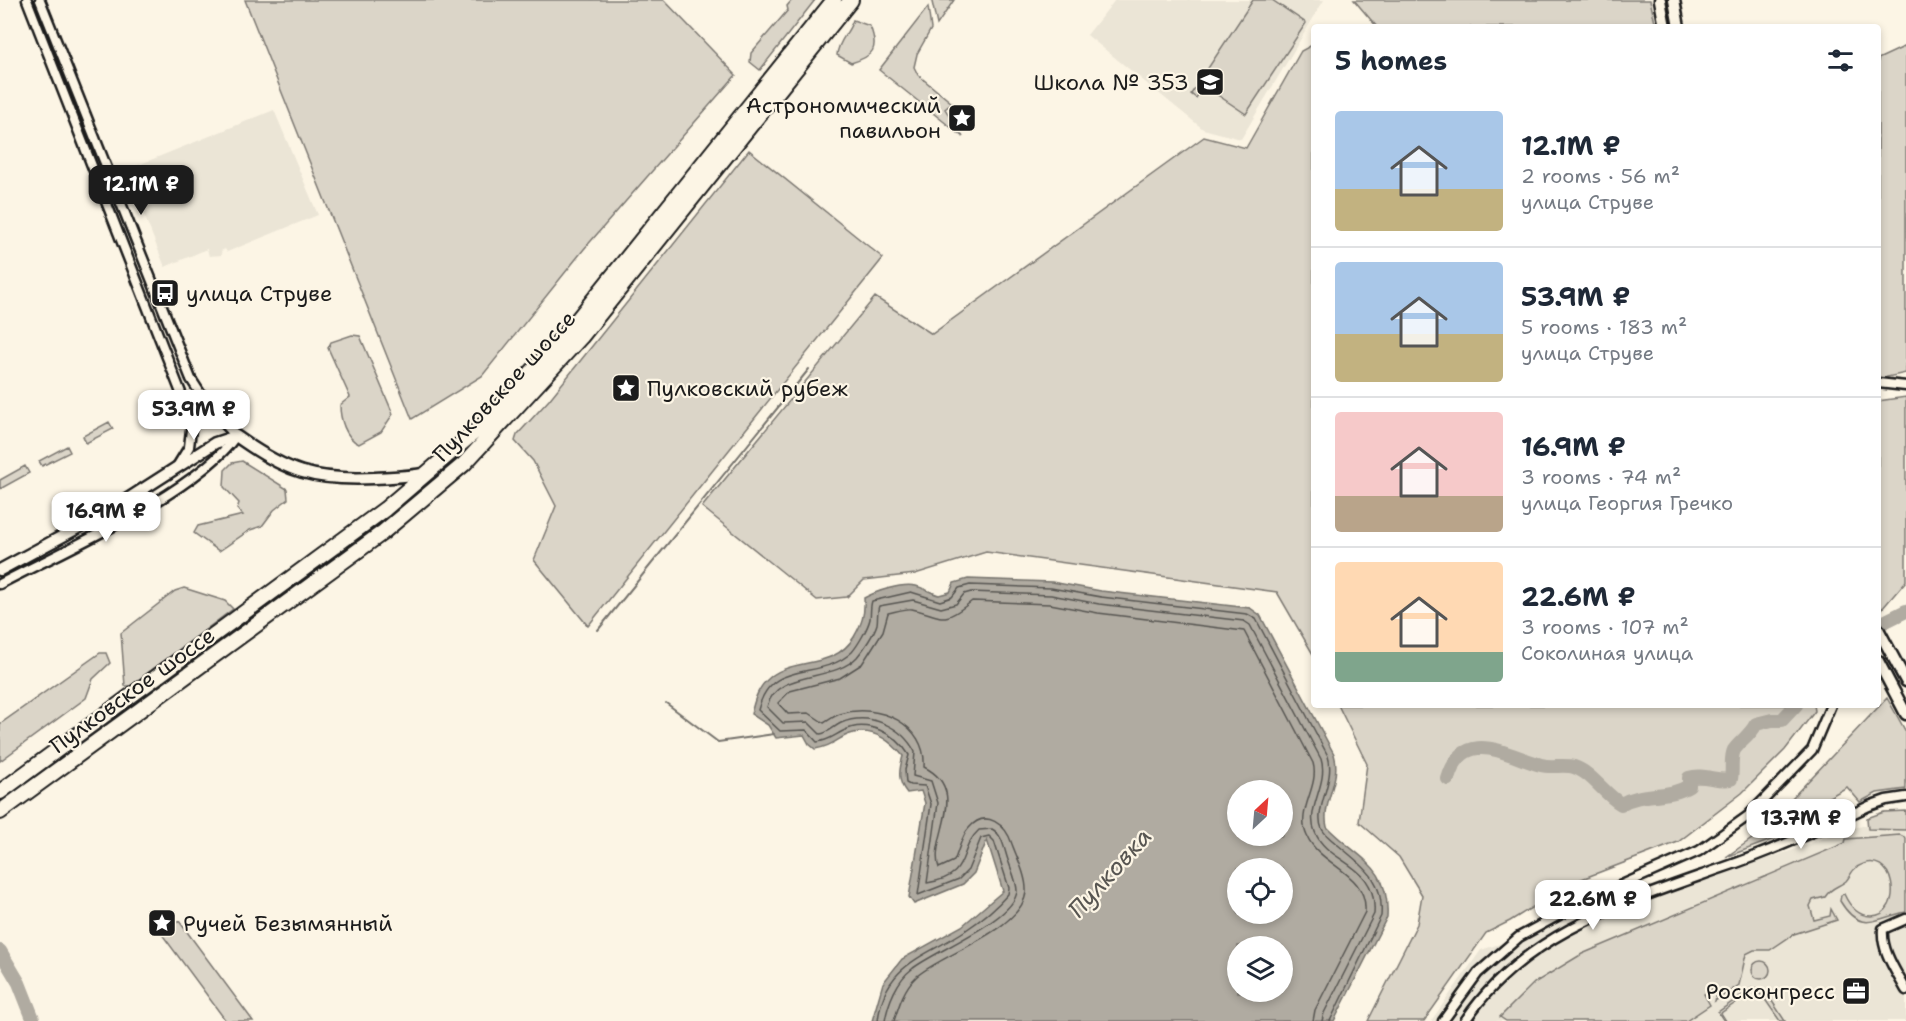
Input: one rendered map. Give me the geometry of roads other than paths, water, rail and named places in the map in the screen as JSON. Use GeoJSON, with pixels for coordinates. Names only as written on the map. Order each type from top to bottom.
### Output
{"type":"FeatureCollection","features":[{"type":"Feature","properties":{"kind":"highway","name":"Пулковское шоссе"},"geometry":{"type":"LineString","coordinates":[[0,792],[233,623],[432,471],[489,419],[542,362],[759,83],[834,0]]}},
{"type":"Feature","properties":{"kind":"highway","name":"Пулковское шоссе"},"geometry":{"type":"LineString","coordinates":[[0,813],[382,532],[464,465],[581,337],[852,0]]}},
{"type":"Feature","properties":{"kind":"street"},"geometry":{"type":"LineString","coordinates":[[27,0],[192,422],[189,447],[181,462],[167,476]]}},
{"type":"Feature","properties":{"kind":"street"},"geometry":{"type":"LineString","coordinates":[[40,0],[191,379],[209,407],[236,436],[281,464],[318,477],[407,477],[432,471]]}},
{"type":"Feature","properties":{"kind":"street"},"geometry":{"type":"LineString","coordinates":[[1660,0],[1664,24]]}},
{"type":"Feature","properties":{"kind":"street"},"geometry":{"type":"LineString","coordinates":[[1674,0],[1678,24]]}},
{"type":"Feature","properties":{"kind":"street"},"geometry":{"type":"LineString","coordinates":[[1881,383],[1906,386]]}},
{"type":"Feature","properties":{"kind":"street"},"geometry":{"type":"LineString","coordinates":[[0,570],[167,476],[215,443],[236,436]]}},
{"type":"Feature","properties":{"kind":"street"},"geometry":{"type":"LineString","coordinates":[[0,584],[165,495],[223,454],[236,436]]}},
{"type":"Feature","properties":{"kind":"street"},"geometry":{"type":"LineString","coordinates":[[1881,635],[1906,681]]}},
{"type":"Feature","properties":{"kind":"street"},"geometry":{"type":"LineString","coordinates":[[1881,667],[1903,709]]}},
{"type":"Feature","properties":{"kind":"street"},"geometry":{"type":"LineString","coordinates":[[1443,1021],[1478,973],[1519,937],[1581,903],[1700,851],[1748,816],[1812,750],[1830,708]]}},
{"type":"Feature","properties":{"kind":"street"},"geometry":{"type":"LineString","coordinates":[[1465,1021],[1494,985],[1559,933],[1659,890],[1752,856],[1869,806],[1886,800],[1906,797]]}},
{"type":"Feature","properties":{"kind":"street"},"geometry":{"type":"LineString","coordinates":[[1906,919],[1883,929],[1882,936],[1885,951],[1906,990]]}},
{"type":"Feature","properties":{"kind":"water"},"geometry":{"type":"Polygon","coordinates":[[[968,579],[1052,582],[1101,591],[1250,608],[1260,615],[1334,754],[1336,764],[1327,809],[1327,827],[1378,874],[1387,900],[1387,917],[1334,1021],[872,1021],[883,983],[902,959],[962,926],[1003,891],[987,840],[974,873],[963,884],[914,904],[909,897],[925,803],[921,791],[907,793],[900,780],[903,756],[885,739],[862,732],[845,736],[827,746],[815,749],[804,735],[776,738],[768,725],[751,714],[760,688],[776,673],[835,655],[845,648],[861,623],[864,598],[882,590],[910,585],[939,595],[950,592],[954,583],[968,579]]]}},
{"type":"Feature","properties":{"kind":"waterway"},"geometry":{"type":"LineString","coordinates":[[598,630],[809,369]]}},
{"type":"Feature","properties":{"kind":"waterway","name":"Пулковка"},"geometry":{"type":"LineString","coordinates":[[1881,624],[1906,611]]}},
{"type":"Feature","properties":{"kind":"waterway"},"geometry":{"type":"LineString","coordinates":[[666,703],[718,742],[774,734]]}},
{"type":"Feature","properties":{"kind":"waterway","name":"Пулковка"},"geometry":{"type":"LineString","coordinates":[[1448,779],[1455,763],[1464,753],[1475,748],[1488,748],[1541,765],[1574,767],[1586,774],[1621,804],[1629,800],[1681,790],[1689,786],[1689,778],[1731,779],[1734,750],[1756,724],[1782,720],[1793,708]]}},
{"type":"Feature","properties":{"kind":"waterway","name":"Пулковка"},"geometry":{"type":"LineString","coordinates":[[0,951],[19,983],[34,1021]]}},
{"type":"Feature","properties":{"kind":"place","name":"Школа № 353"},"geometry":{"type":"Point","coordinates":[1210,82]}},
{"type":"Feature","properties":{"kind":"place","name":"Астрономический павильон"},"geometry":{"type":"Point","coordinates":[962,118]}},
{"type":"Feature","properties":{"kind":"place","name":"улица Струве"},"geometry":{"type":"Point","coordinates":[165,293]}},
{"type":"Feature","properties":{"kind":"place","name":"Пулковский рубеж"},"geometry":{"type":"Point","coordinates":[626,388]}},
{"type":"Feature","properties":{"kind":"place","name":"Ручей Безымянный"},"geometry":{"type":"Point","coordinates":[162,923]}},
{"type":"Feature","properties":{"kind":"place","name":"Росконгресс"},"geometry":{"type":"Point","coordinates":[1856,991]}}]}
